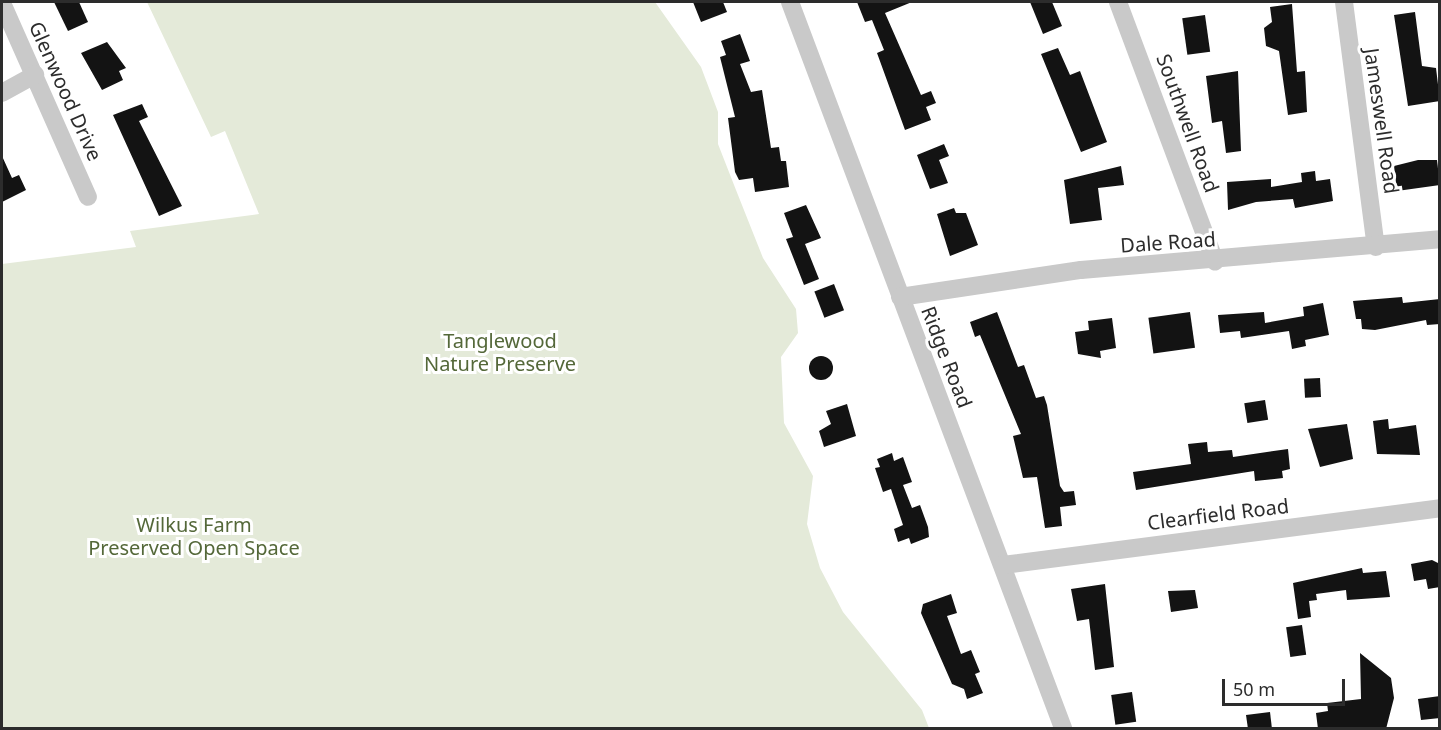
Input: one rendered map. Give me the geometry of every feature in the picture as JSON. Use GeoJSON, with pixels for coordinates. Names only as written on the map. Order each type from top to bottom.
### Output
{"type":"FeatureCollection","features":[{"type":"Feature","properties":{"kind":"street","name":"Ridge Road"},"geometry":{"type":"LineString","coordinates":[[790,2],[1063,729]]}},
{"type":"Feature","properties":{"kind":"street","name":"Southwell Road"},"geometry":{"type":"LineString","coordinates":[[1118,2],[1215,261]]}},
{"type":"Feature","properties":{"kind":"street","name":"Jameswell Road"},"geometry":{"type":"LineString","coordinates":[[1344,2],[1376,247]]}},
{"type":"Feature","properties":{"kind":"street","name":"Glenwood Drive"},"geometry":{"type":"LineString","coordinates":[[2,3],[88,197]]}},
{"type":"Feature","properties":{"kind":"street"},"geometry":{"type":"LineString","coordinates":[[2,93],[35,75]]}},
{"type":"Feature","properties":{"kind":"street","name":"Dale Road"},"geometry":{"type":"LineString","coordinates":[[900,297],[1042,275],[1440,240]]}},
{"type":"Feature","properties":{"kind":"street","name":"Clearfield Road"},"geometry":{"type":"LineString","coordinates":[[1003,565],[1440,508]]}},
{"type":"Feature","properties":{"kind":"green space"},"geometry":{"type":"Polygon","coordinates":[[[147,2],[655,2],[701,67],[718,112],[718,144],[736,190],[763,258],[796,309],[798,333],[781,357],[784,423],[813,476],[807,524],[820,568],[843,612],[922,710],[929,728],[2,728],[2,264],[136,247],[130,231],[259,214],[225,131],[211,137],[147,2]]]}},
{"type":"Feature","properties":{"kind":"building"},"geometry":{"type":"Polygon","coordinates":[[[54,2],[79,2],[88,22],[68,31],[54,2]]]}},
{"type":"Feature","properties":{"kind":"building"},"geometry":{"type":"Polygon","coordinates":[[[693,2],[723,2],[727,12],[701,22],[693,2]]]}},
{"type":"Feature","properties":{"kind":"building"},"geometry":{"type":"Polygon","coordinates":[[[857,2],[912,2],[885,13],[921,95],[931,91],[936,103],[926,107],[931,120],[905,130],[877,53],[884,50],[872,20],[865,22],[857,2]]]}},
{"type":"Feature","properties":{"kind":"building"},"geometry":{"type":"Polygon","coordinates":[[[1030,2],[1052,2],[1062,26],[1043,34],[1030,2]]]}},
{"type":"Feature","properties":{"kind":"building"},"geometry":{"type":"Polygon","coordinates":[[[1292,4],[1297,72],[1305,71],[1307,112],[1288,115],[1279,51],[1266,46],[1264,28],[1272,22],[1270,7],[1292,4]]]}},
{"type":"Feature","properties":{"kind":"building"},"geometry":{"type":"Polygon","coordinates":[[[1415,12],[1422,66],[1436,68],[1440,101],[1408,106],[1394,15],[1415,12]]]}},
{"type":"Feature","properties":{"kind":"building"},"geometry":{"type":"Polygon","coordinates":[[[1205,15],[1210,52],[1187,55],[1182,18],[1205,15]]]}},
{"type":"Feature","properties":{"kind":"building"},"geometry":{"type":"Polygon","coordinates":[[[740,34],[750,61],[740,64],[751,92],[762,90],[771,148],[779,147],[781,161],[786,161],[789,187],[755,192],[753,178],[739,180],[735,172],[728,118],[735,117],[720,57],[726,55],[721,41],[740,34]]]}},
{"type":"Feature","properties":{"kind":"building"},"geometry":{"type":"Polygon","coordinates":[[[107,42],[126,68],[119,71],[123,80],[102,90],[81,53],[107,42]]]}},
{"type":"Feature","properties":{"kind":"building"},"geometry":{"type":"Polygon","coordinates":[[[1058,48],[1070,75],[1080,71],[1107,142],[1081,152],[1041,54],[1058,48]]]}},
{"type":"Feature","properties":{"kind":"building"},"geometry":{"type":"Polygon","coordinates":[[[1238,71],[1241,151],[1226,153],[1222,121],[1212,123],[1206,76],[1238,71]]]}},
{"type":"Feature","properties":{"kind":"building"},"geometry":{"type":"Polygon","coordinates":[[[142,104],[148,117],[139,121],[182,206],[159,216],[113,115],[142,104]]]}},
{"type":"Feature","properties":{"kind":"building"},"geometry":{"type":"Polygon","coordinates":[[[944,144],[949,156],[939,160],[948,183],[930,189],[917,155],[944,144]]]}},
{"type":"Feature","properties":{"kind":"building"},"geometry":{"type":"Polygon","coordinates":[[[2,156],[12,178],[19,175],[26,190],[2,202],[2,156]]]}},
{"type":"Feature","properties":{"kind":"building"},"geometry":{"type":"Polygon","coordinates":[[[1418,160],[1437,160],[1440,185],[1397,191],[1394,166],[1418,160]]]}},
{"type":"Feature","properties":{"kind":"building"},"geometry":{"type":"Polygon","coordinates":[[[1121,166],[1124,185],[1098,188],[1102,220],[1070,224],[1064,180],[1121,166]]]}},
{"type":"Feature","properties":{"kind":"building"},"geometry":{"type":"Polygon","coordinates":[[[1315,171],[1316,181],[1330,179],[1333,201],[1295,208],[1293,199],[1256,202],[1228,210],[1227,182],[1271,179],[1271,187],[1302,182],[1301,173],[1315,171]]]}},
{"type":"Feature","properties":{"kind":"building"},"geometry":{"type":"Polygon","coordinates":[[[806,205],[821,238],[805,244],[819,279],[804,285],[786,239],[793,237],[784,213],[806,205]]]}},
{"type":"Feature","properties":{"kind":"building"},"geometry":{"type":"Polygon","coordinates":[[[954,208],[956,213],[966,213],[978,245],[950,256],[937,214],[954,208]]]}},
{"type":"Feature","properties":{"kind":"building"},"geometry":{"type":"Polygon","coordinates":[[[834,284],[844,310],[824,318],[814,292],[834,284]]]}},
{"type":"Feature","properties":{"kind":"building"},"geometry":{"type":"Polygon","coordinates":[[[1402,297],[1403,303],[1440,299],[1440,324],[1427,325],[1426,320],[1375,330],[1362,329],[1361,319],[1356,319],[1353,301],[1402,297]]]}},
{"type":"Feature","properties":{"kind":"building"},"geometry":{"type":"Polygon","coordinates":[[[1323,303],[1329,335],[1305,340],[1306,346],[1292,349],[1289,331],[1241,338],[1240,331],[1220,333],[1218,315],[1264,312],[1265,323],[1304,316],[1303,307],[1323,303]]]}},
{"type":"Feature","properties":{"kind":"building"},"geometry":{"type":"Polygon","coordinates":[[[997,312],[1018,367],[1024,365],[1036,398],[1044,396],[1060,486],[1064,492],[1074,491],[1076,505],[1060,507],[1062,526],[1045,528],[1037,477],[1023,478],[1013,436],[1021,434],[980,335],[975,337],[970,322],[997,312]]]}},
{"type":"Feature","properties":{"kind":"building"},"geometry":{"type":"Polygon","coordinates":[[[1190,312],[1195,348],[1153,353],[1148,318],[1190,312]]]}},
{"type":"Feature","properties":{"kind":"building"},"geometry":{"type":"Polygon","coordinates":[[[1112,318],[1116,348],[1100,351],[1101,358],[1078,354],[1075,332],[1089,330],[1088,321],[1112,318]]]}},
{"type":"Feature","properties":{"kind":"building"},"geometry":{"type":"Polygon","coordinates":[[[821,356],[830,359],[833,368],[830,377],[821,380],[812,377],[809,368],[812,359],[821,356]]]}},
{"type":"Feature","properties":{"kind":"building"},"geometry":{"type":"Polygon","coordinates":[[[1320,378],[1321,397],[1305,398],[1304,379],[1320,378]]]}},
{"type":"Feature","properties":{"kind":"building"},"geometry":{"type":"Polygon","coordinates":[[[1265,400],[1268,420],[1247,423],[1244,403],[1265,400]]]}},
{"type":"Feature","properties":{"kind":"building"},"geometry":{"type":"Polygon","coordinates":[[[847,404],[856,436],[824,447],[819,431],[831,424],[826,411],[847,404]]]}},
{"type":"Feature","properties":{"kind":"building"},"geometry":{"type":"Polygon","coordinates":[[[1388,419],[1389,429],[1416,425],[1420,455],[1377,454],[1373,421],[1388,419]]]}},
{"type":"Feature","properties":{"kind":"building"},"geometry":{"type":"Polygon","coordinates":[[[1347,424],[1353,459],[1320,467],[1308,429],[1347,424]]]}},
{"type":"Feature","properties":{"kind":"building"},"geometry":{"type":"Polygon","coordinates":[[[1207,442],[1208,452],[1232,450],[1233,457],[1288,449],[1290,469],[1282,471],[1283,478],[1255,481],[1254,471],[1136,490],[1133,472],[1191,464],[1188,444],[1207,442]]]}},
{"type":"Feature","properties":{"kind":"building"},"geometry":{"type":"Polygon","coordinates":[[[892,453],[894,461],[903,457],[912,482],[903,485],[912,508],[920,505],[928,527],[929,537],[911,544],[909,538],[898,542],[894,529],[903,525],[891,489],[883,492],[875,468],[880,467],[877,459],[892,453]]]}},
{"type":"Feature","properties":{"kind":"building"},"geometry":{"type":"Polygon","coordinates":[[[1432,560],[1440,564],[1440,587],[1428,589],[1426,579],[1414,581],[1411,564],[1432,560]]]}},
{"type":"Feature","properties":{"kind":"building"},"geometry":{"type":"Polygon","coordinates":[[[1362,568],[1363,573],[1386,571],[1390,597],[1347,600],[1346,590],[1316,594],[1317,600],[1309,601],[1311,617],[1298,619],[1293,583],[1362,568]]]}},
{"type":"Feature","properties":{"kind":"building"},"geometry":{"type":"Polygon","coordinates":[[[1105,584],[1114,667],[1095,670],[1089,619],[1077,621],[1071,589],[1105,584]]]}},
{"type":"Feature","properties":{"kind":"building"},"geometry":{"type":"Polygon","coordinates":[[[1195,590],[1198,608],[1171,612],[1168,591],[1195,590]]]}},
{"type":"Feature","properties":{"kind":"building"},"geometry":{"type":"Polygon","coordinates":[[[951,594],[957,613],[947,616],[961,654],[971,650],[980,672],[975,674],[983,693],[967,699],[964,689],[952,684],[921,613],[923,604],[951,594]]]}},
{"type":"Feature","properties":{"kind":"building"},"geometry":{"type":"Polygon","coordinates":[[[1302,625],[1306,655],[1290,657],[1286,627],[1302,625]]]}},
{"type":"Feature","properties":{"kind":"building"},"geometry":{"type":"Polygon","coordinates":[[[1360,653],[1391,678],[1394,698],[1386,729],[1318,729],[1316,713],[1328,711],[1327,703],[1361,699],[1360,653]]]}},
{"type":"Feature","properties":{"kind":"building"},"geometry":{"type":"Polygon","coordinates":[[[1132,692],[1136,722],[1115,725],[1111,695],[1132,692]]]}},
{"type":"Feature","properties":{"kind":"building"},"geometry":{"type":"Polygon","coordinates":[[[1440,696],[1440,718],[1421,720],[1418,699],[1440,696]]]}},
{"type":"Feature","properties":{"kind":"building"},"geometry":{"type":"Polygon","coordinates":[[[1270,712],[1272,729],[1248,729],[1246,715],[1270,712]]]}},
{"type":"Feature","properties":{"kind":"park label","name":"Tanglewood Nature Preserve"},"geometry":{"type":"Point","coordinates":[500,352]}},
{"type":"Feature","properties":{"kind":"park label","name":"Wilkus Farm Preserved Open Space"},"geometry":{"type":"Point","coordinates":[194,536]}}]}
